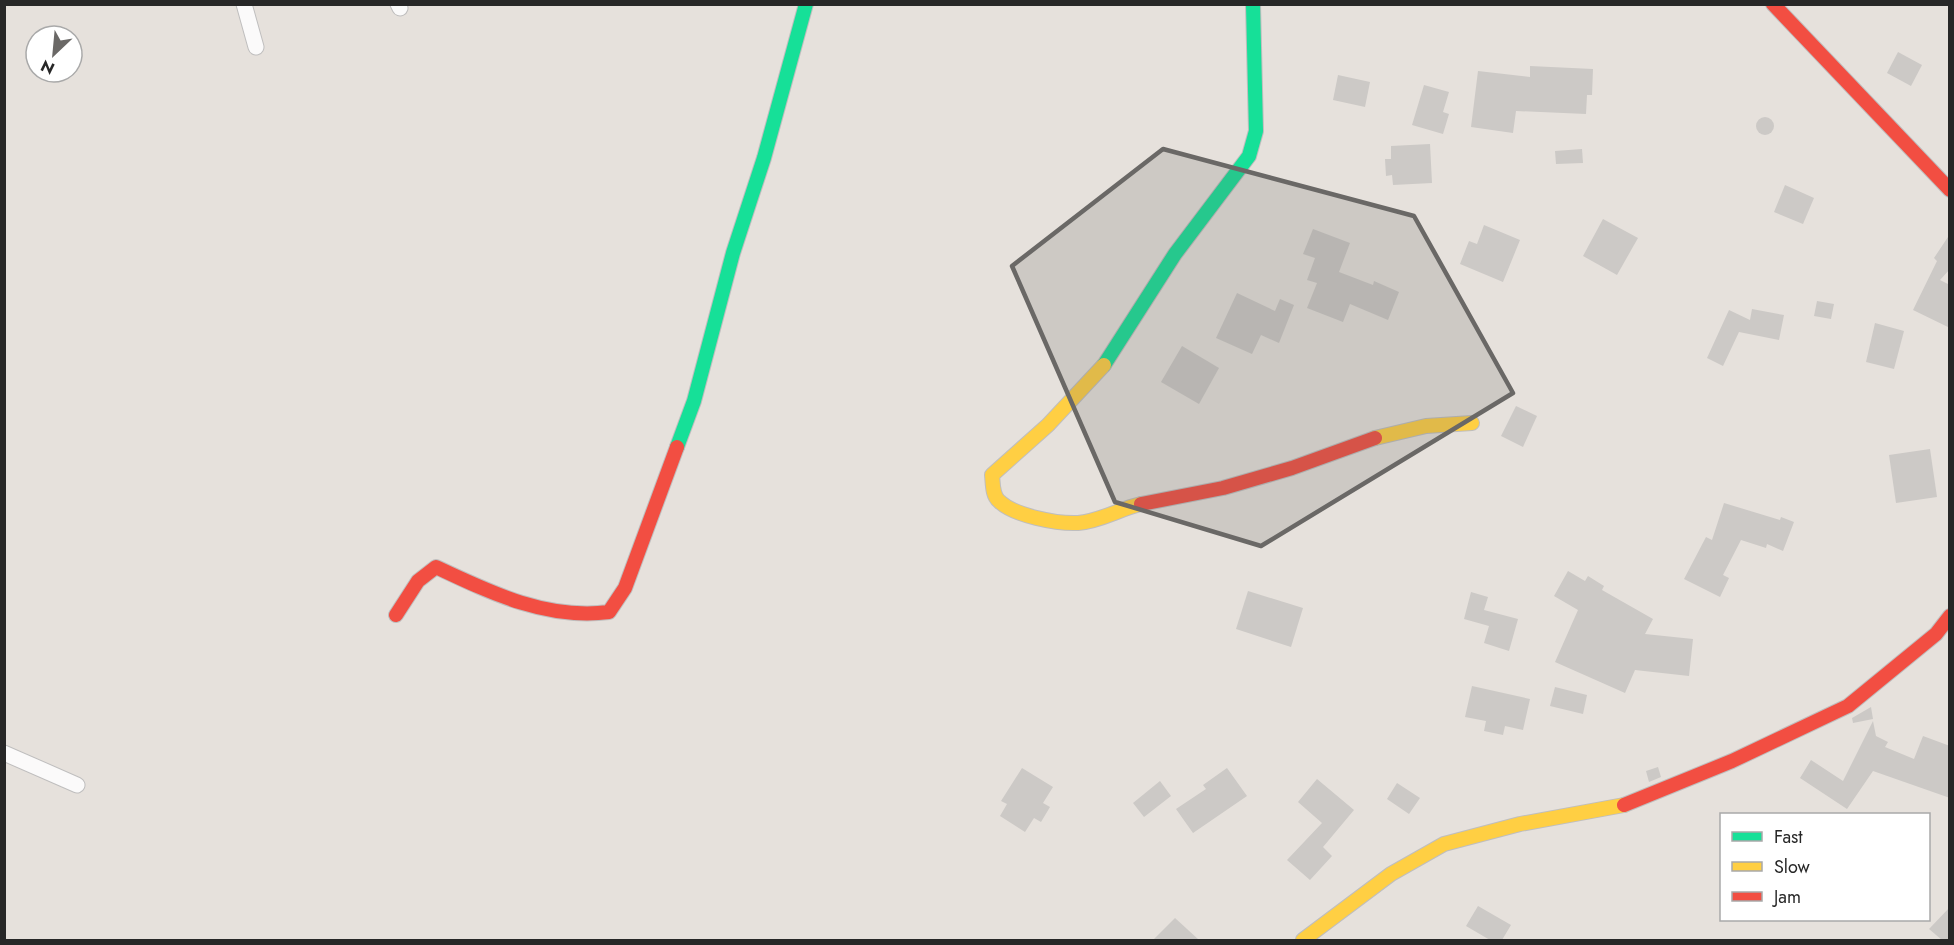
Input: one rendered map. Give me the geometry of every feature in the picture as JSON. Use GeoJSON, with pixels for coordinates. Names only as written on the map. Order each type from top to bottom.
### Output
{"type":"FeatureCollection","features":[{"type":"Feature","properties":{"kind":"street"},"geometry":{"type":"LineString","coordinates":[[244,4],[256,46]]}},
{"type":"Feature","properties":{"kind":"street"},"geometry":{"type":"LineString","coordinates":[[396,615],[427,570],[436,567],[512,603],[592,616],[609,612],[625,588],[694,401],[733,253],[764,158],[806,4]]}},
{"type":"Feature","properties":{"kind":"street"},"geometry":{"type":"LineString","coordinates":[[1253,4],[1256,131],[1249,156],[1175,254],[1108,360],[1047,425],[992,475],[993,490],[998,501],[1015,510],[1051,522],[1079,523],[1104,518],[1133,506],[1223,488],[1292,468],[1377,437],[1426,426],[1472,423]]}},
{"type":"Feature","properties":{"kind":"street"},"geometry":{"type":"LineString","coordinates":[[1773,4],[1950,190]]}},
{"type":"Feature","properties":{"kind":"street"},"geometry":{"type":"LineString","coordinates":[[1303,940],[1391,874],[1444,844],[1520,824],[1633,803],[1732,761],[1848,706],[1936,634],[1950,615]]}},
{"type":"Feature","properties":{"kind":"street"},"geometry":{"type":"LineString","coordinates":[[4,753],[77,785]]}},
{"type":"Feature","properties":{"kind":"highlighted area"},"geometry":{"type":"Polygon","coordinates":[[[1163,149],[1414,216],[1513,393],[1261,546],[1115,502],[1012,266],[1163,149]]]}},
{"type":"Feature","properties":{"kind":"building"},"geometry":{"type":"Polygon","coordinates":[[[1898,52],[1922,65],[1911,86],[1887,73],[1898,52]]]}},
{"type":"Feature","properties":{"kind":"building"},"geometry":{"type":"Polygon","coordinates":[[[1530,66],[1593,69],[1592,95],[1587,95],[1586,114],[1516,111],[1513,133],[1471,127],[1478,71],[1530,77],[1530,66]]]}},
{"type":"Feature","properties":{"kind":"building"},"geometry":{"type":"Polygon","coordinates":[[[1338,75],[1370,82],[1365,107],[1333,100],[1338,75]]]}},
{"type":"Feature","properties":{"kind":"building"},"geometry":{"type":"Polygon","coordinates":[[[1424,85],[1449,92],[1443,112],[1449,114],[1443,134],[1412,125],[1424,85]]]}},
{"type":"Feature","properties":{"kind":"building"},"geometry":{"type":"Polygon","coordinates":[[[1761,117],[1769,117],[1774,122],[1772,133],[1761,135],[1756,130],[1756,122],[1761,117]]]}},
{"type":"Feature","properties":{"kind":"building"},"geometry":{"type":"Polygon","coordinates":[[[1430,144],[1432,183],[1393,185],[1392,175],[1386,176],[1385,159],[1391,159],[1391,146],[1430,144]]]}},
{"type":"Feature","properties":{"kind":"building"},"geometry":{"type":"Polygon","coordinates":[[[1582,149],[1583,163],[1556,164],[1555,151],[1582,149]]]}},
{"type":"Feature","properties":{"kind":"building"},"geometry":{"type":"Polygon","coordinates":[[[1785,185],[1814,198],[1803,224],[1774,212],[1785,185]]]}},
{"type":"Feature","properties":{"kind":"building"},"geometry":{"type":"Polygon","coordinates":[[[1603,219],[1638,238],[1617,275],[1583,256],[1603,219]]]}},
{"type":"Feature","properties":{"kind":"building"},"geometry":{"type":"Polygon","coordinates":[[[1484,225],[1520,240],[1503,282],[1460,264],[1469,241],[1477,244],[1484,225]]]}},
{"type":"Feature","properties":{"kind":"building"},"geometry":{"type":"Polygon","coordinates":[[[1313,229],[1350,243],[1339,272],[1373,285],[1374,281],[1399,292],[1388,320],[1350,304],[1343,322],[1307,308],[1317,283],[1307,280],[1315,258],[1303,254],[1313,229]]]}},
{"type":"Feature","properties":{"kind":"building"},"geometry":{"type":"Polygon","coordinates":[[[1950,234],[1950,269],[1940,280],[1950,285],[1950,328],[1913,310],[1937,261],[1934,258],[1950,234]]]}},
{"type":"Feature","properties":{"kind":"building"},"geometry":{"type":"Polygon","coordinates":[[[1237,293],[1275,311],[1280,299],[1294,305],[1279,343],[1261,335],[1252,354],[1216,338],[1237,293]]]}},
{"type":"Feature","properties":{"kind":"building"},"geometry":{"type":"Polygon","coordinates":[[[1817,301],[1834,304],[1831,319],[1814,316],[1817,301]]]}},
{"type":"Feature","properties":{"kind":"building"},"geometry":{"type":"Polygon","coordinates":[[[1752,309],[1784,315],[1779,340],[1739,332],[1723,366],[1707,358],[1729,310],[1750,320],[1752,309]]]}},
{"type":"Feature","properties":{"kind":"building"},"geometry":{"type":"Polygon","coordinates":[[[1875,323],[1904,331],[1894,369],[1866,362],[1875,323]]]}},
{"type":"Feature","properties":{"kind":"building"},"geometry":{"type":"Polygon","coordinates":[[[1182,346],[1219,368],[1199,404],[1161,382],[1182,346]]]}},
{"type":"Feature","properties":{"kind":"building"},"geometry":{"type":"Polygon","coordinates":[[[1516,406],[1537,416],[1523,447],[1501,436],[1516,406]]]}},
{"type":"Feature","properties":{"kind":"building"},"geometry":{"type":"Polygon","coordinates":[[[1930,449],[1937,497],[1896,503],[1889,455],[1930,449]]]}},
{"type":"Feature","properties":{"kind":"building"},"geometry":{"type":"Polygon","coordinates":[[[1724,503],[1794,522],[1783,551],[1767,544],[1766,548],[1741,540],[1723,575],[1729,578],[1720,597],[1684,579],[1706,537],[1712,540],[1724,503]]]}},
{"type":"Feature","properties":{"kind":"building"},"geometry":{"type":"Polygon","coordinates":[[[1568,571],[1585,581],[1588,576],[1604,586],[1602,590],[1653,619],[1645,634],[1693,639],[1689,676],[1635,670],[1625,693],[1555,662],[1578,610],[1554,596],[1568,571]]]}},
{"type":"Feature","properties":{"kind":"building"},"geometry":{"type":"Polygon","coordinates":[[[1248,591],[1303,608],[1291,647],[1236,629],[1248,591]]]}},
{"type":"Feature","properties":{"kind":"building"},"geometry":{"type":"Polygon","coordinates":[[[1471,592],[1488,597],[1484,610],[1518,619],[1509,651],[1484,643],[1489,626],[1464,619],[1471,592]]]}},
{"type":"Feature","properties":{"kind":"building"},"geometry":{"type":"Polygon","coordinates":[[[1472,686],[1530,699],[1523,730],[1505,726],[1503,735],[1484,731],[1486,721],[1465,717],[1472,686]]]}},
{"type":"Feature","properties":{"kind":"building"},"geometry":{"type":"Polygon","coordinates":[[[1555,687],[1587,695],[1583,714],[1550,706],[1555,687]]]}},
{"type":"Feature","properties":{"kind":"building"},"geometry":{"type":"Polygon","coordinates":[[[1871,707],[1873,719],[1853,723],[1852,718],[1871,707]]]}},
{"type":"Feature","properties":{"kind":"building"},"geometry":{"type":"Polygon","coordinates":[[[1873,721],[1876,736],[1888,742],[1885,747],[1914,759],[1923,736],[1950,746],[1950,798],[1873,771],[1847,809],[1800,778],[1811,760],[1843,781],[1873,721]]]}},
{"type":"Feature","properties":{"kind":"building"},"geometry":{"type":"Polygon","coordinates":[[[1658,767],[1661,777],[1649,782],[1646,771],[1658,767]]]}},
{"type":"Feature","properties":{"kind":"building"},"geometry":{"type":"Polygon","coordinates":[[[1022,768],[1053,787],[1043,803],[1050,807],[1041,822],[1034,818],[1025,832],[1000,816],[1007,804],[1001,801],[1022,768]]]}},
{"type":"Feature","properties":{"kind":"building"},"geometry":{"type":"Polygon","coordinates":[[[1227,768],[1247,796],[1193,833],[1176,809],[1206,789],[1203,785],[1227,768]]]}},
{"type":"Feature","properties":{"kind":"building"},"geometry":{"type":"Polygon","coordinates":[[[1317,779],[1354,810],[1323,847],[1332,856],[1310,880],[1287,860],[1322,823],[1298,802],[1317,779]]]}},
{"type":"Feature","properties":{"kind":"building"},"geometry":{"type":"Polygon","coordinates":[[[1160,781],[1171,796],[1144,817],[1133,803],[1160,781]]]}},
{"type":"Feature","properties":{"kind":"building"},"geometry":{"type":"Polygon","coordinates":[[[1397,783],[1420,798],[1409,814],[1387,799],[1397,783]]]}},
{"type":"Feature","properties":{"kind":"building"},"geometry":{"type":"Polygon","coordinates":[[[1478,906],[1511,925],[1502,940],[1490,940],[1466,926],[1478,906]]]}},
{"type":"Feature","properties":{"kind":"building"},"geometry":{"type":"Polygon","coordinates":[[[1950,907],[1950,940],[1942,940],[1929,929],[1950,907]]]}},
{"type":"Feature","properties":{"kind":"building"},"geometry":{"type":"Polygon","coordinates":[[[1175,918],[1199,940],[1153,940],[1175,918]]]}},
{"type":"Feature","properties":{"kind":"traffic: fast"},"geometry":{"type":"LineString","coordinates":[[677,447],[694,401],[733,253],[764,158],[806,4]]}},
{"type":"Feature","properties":{"kind":"traffic: fast"},"geometry":{"type":"LineString","coordinates":[[1104,365],[1175,254],[1249,156],[1256,131],[1253,4]]}},
{"type":"Feature","properties":{"kind":"traffic: slow"},"geometry":{"type":"LineString","coordinates":[[1104,365],[1048,425],[992,475],[994,492],[999,501],[1015,511],[1037,518],[1069,523],[1094,520],[1141,504]]}},
{"type":"Feature","properties":{"kind":"traffic: slow"},"geometry":{"type":"LineString","coordinates":[[1375,438],[1426,426],[1472,423]]}},
{"type":"Feature","properties":{"kind":"traffic: slow"},"geometry":{"type":"LineString","coordinates":[[1303,940],[1391,874],[1444,844],[1520,824],[1624,805]]}},
{"type":"Feature","properties":{"kind":"traffic: jam"},"geometry":{"type":"LineString","coordinates":[[1773,4],[1950,190]]}},
{"type":"Feature","properties":{"kind":"traffic: jam"},"geometry":{"type":"LineString","coordinates":[[1141,504],[1223,488],[1292,468],[1375,438]]}},
{"type":"Feature","properties":{"kind":"traffic: jam"},"geometry":{"type":"LineString","coordinates":[[396,615],[418,581],[436,567],[499,595],[542,608],[564,612],[609,612],[625,588],[677,447]]}},
{"type":"Feature","properties":{"kind":"traffic: jam"},"geometry":{"type":"LineString","coordinates":[[1624,805],[1732,761],[1848,706],[1936,634],[1950,616]]}}]}
